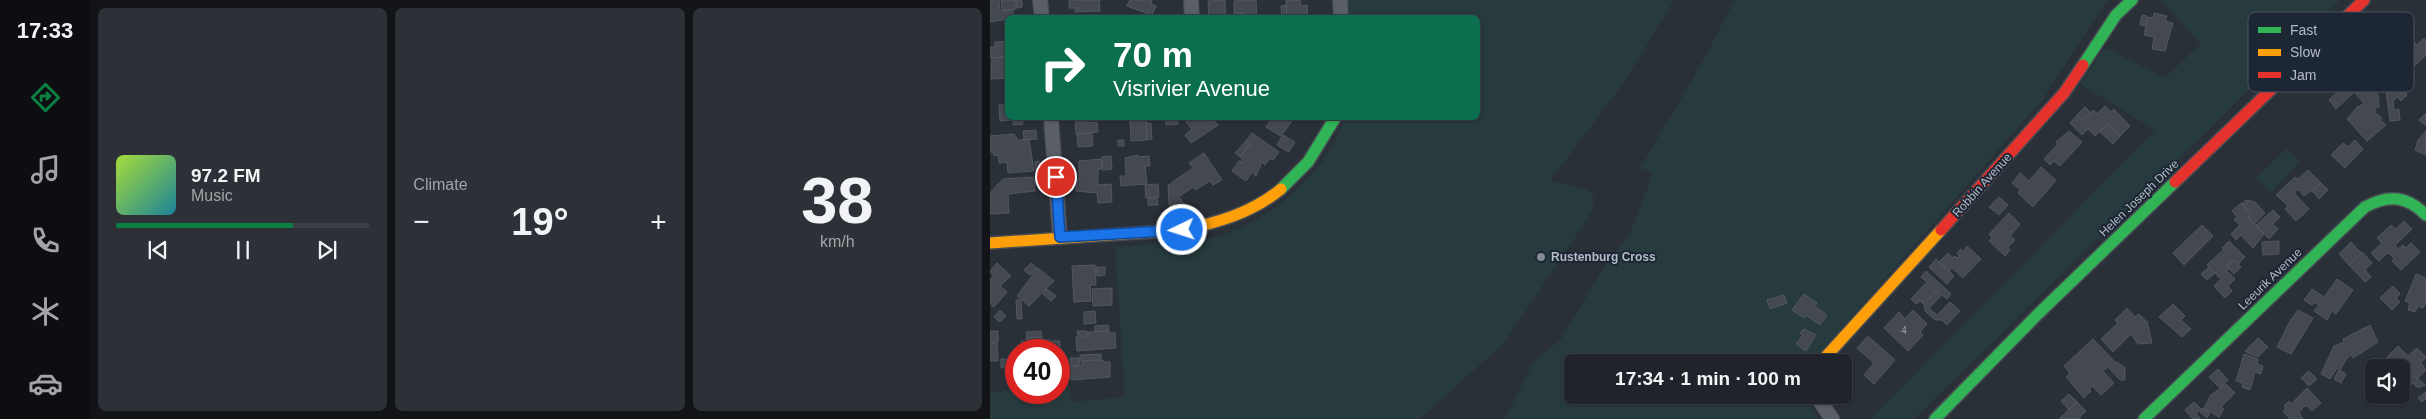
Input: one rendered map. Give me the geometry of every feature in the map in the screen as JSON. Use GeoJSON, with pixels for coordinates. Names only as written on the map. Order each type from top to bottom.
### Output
{"type":"FeatureCollection","features":[{"type":"Feature","properties":{"kind":"street"},"geometry":{"type":"LineString","coordinates":[[1040,0],[1042,15]]}},
{"type":"Feature","properties":{"kind":"street"},"geometry":{"type":"LineString","coordinates":[[1191,0],[1192,15]]}},
{"type":"Feature","properties":{"kind":"street"},"geometry":{"type":"LineString","coordinates":[[1340,0],[1341,15]]}},
{"type":"Feature","properties":{"kind":"street","name":"Robbin Avenue"},"geometry":{"type":"LineString","coordinates":[[1829,354],[2064,93],[2116,15],[2132,0]]}},
{"type":"Feature","properties":{"kind":"street","name":"Helen Joseph Drive"},"geometry":{"type":"LineString","coordinates":[[2352,12],[2364,0]]}},
{"type":"Feature","properties":{"kind":"street","name":"Helen Joseph Drive"},"geometry":{"type":"LineString","coordinates":[[1935,419],[2037,315],[2268,92]]}},
{"type":"Feature","properties":{"kind":"street"},"geometry":{"type":"LineString","coordinates":[[1051,120],[1060,237]]}},
{"type":"Feature","properties":{"kind":"street"},"geometry":{"type":"LineString","coordinates":[[990,243],[1182,230],[1208,227],[1228,220],[1256,206],[1285,187],[1302,171],[1325,138],[1333,120]]}},
{"type":"Feature","properties":{"kind":"street","name":"Leeurik Avenue"},"geometry":{"type":"LineString","coordinates":[[2144,419],[2366,207],[2380,198],[2394,197],[2405,199],[2418,207],[2426,215]]}},
{"type":"Feature","properties":{"kind":"street"},"geometry":{"type":"LineString","coordinates":[[1822,404],[1832,419]]}},
{"type":"Feature","properties":{"kind":"green space"},"geometry":{"type":"Polygon","coordinates":[[[1347,0],[1674,0],[1625,81],[1550,181],[1588,190],[1594,197],[1592,211],[1504,343],[1420,419],[990,419],[990,392],[1005,391],[1005,404],[1070,404],[1070,394],[1071,402],[1125,397],[1115,247],[1205,239],[1237,229],[1257,219],[1277,206],[1312,174],[1326,156],[1337,137],[1343,120],[1480,120],[1480,15],[1348,15],[1347,0]]]}},
{"type":"Feature","properties":{"kind":"green space"},"geometry":{"type":"Polygon","coordinates":[[[1735,0],[2110,0],[2104,5],[2043,99],[1819,354],[1564,354],[1564,404],[1810,404],[1819,419],[1505,419],[1533,363],[1561,339],[1607,262],[1629,236],[1653,173],[1640,168],[1694,77],[1735,0]]]}},
{"type":"Feature","properties":{"kind":"green space"},"geometry":{"type":"Polygon","coordinates":[[[2160,0],[2340,0],[2328,12],[2248,12],[2248,90],[1914,419],[1871,419],[2155,130],[2080,84],[2105,48],[2165,78],[2201,43],[2160,0]]]}},
{"type":"Feature","properties":{"kind":"green space"},"geometry":{"type":"Polygon","coordinates":[[[2287,148],[2300,162],[2270,192],[2256,178],[2287,148]]]}},
{"type":"Feature","properties":{"kind":"building"},"geometry":{"type":"Polygon","coordinates":[[[990,0],[999,0],[1000,11],[1013,10],[1013,15],[1005,15],[1005,19],[990,22],[990,0]]]}},
{"type":"Feature","properties":{"kind":"building"},"geometry":{"type":"Polygon","coordinates":[[[1001,0],[1016,0],[1016,9],[1002,10],[1001,0]]]}},
{"type":"Feature","properties":{"kind":"building"},"geometry":{"type":"Polygon","coordinates":[[[1016,0],[1022,0],[1022,7],[1017,8],[1016,0]]]}},
{"type":"Feature","properties":{"kind":"building"},"geometry":{"type":"Polygon","coordinates":[[[1069,0],[1099,0],[1100,11],[1075,12],[1075,8],[1069,8],[1069,0]]]}},
{"type":"Feature","properties":{"kind":"building"},"geometry":{"type":"Polygon","coordinates":[[[1130,0],[1152,0],[1151,4],[1156,6],[1152,15],[1127,6],[1130,0]]]}},
{"type":"Feature","properties":{"kind":"building"},"geometry":{"type":"Polygon","coordinates":[[[1225,0],[1226,15],[1209,15],[1208,1],[1225,0]]]}},
{"type":"Feature","properties":{"kind":"building"},"geometry":{"type":"Polygon","coordinates":[[[1256,0],[1257,15],[1234,14],[1234,1],[1256,0]]]}},
{"type":"Feature","properties":{"kind":"building"},"geometry":{"type":"Polygon","coordinates":[[[1286,0],[1300,0],[1301,6],[1307,5],[1308,15],[1287,15],[1286,0]]]}},
{"type":"Feature","properties":{"kind":"building"},"geometry":{"type":"Polygon","coordinates":[[[1286,5],[1287,15],[1282,15],[1281,6],[1286,5]]]}},
{"type":"Feature","properties":{"kind":"building"},"geometry":{"type":"Polygon","coordinates":[[[2154,13],[2167,16],[2165,21],[2173,23],[2165,51],[2152,49],[2154,37],[2144,35],[2148,17],[2153,18],[2154,13]]]}},
{"type":"Feature","properties":{"kind":"building"},"geometry":{"type":"Polygon","coordinates":[[[2142,15],[2147,16],[2145,26],[2140,25],[2142,15]]]}},
{"type":"Feature","properties":{"kind":"building"},"geometry":{"type":"Polygon","coordinates":[[[2424,38],[2426,41],[2426,55],[2414,66],[2414,42],[2417,45],[2424,38]]]}},
{"type":"Feature","properties":{"kind":"building"},"geometry":{"type":"Polygon","coordinates":[[[1005,41],[1005,56],[990,58],[990,47],[995,47],[995,42],[1005,41]]]}},
{"type":"Feature","properties":{"kind":"building"},"geometry":{"type":"Polygon","coordinates":[[[1005,57],[1005,78],[991,79],[992,58],[1005,57]]]}},
{"type":"Feature","properties":{"kind":"building"},"geometry":{"type":"Polygon","coordinates":[[[2338,92],[2353,93],[2336,109],[2329,100],[2338,92]]]}},
{"type":"Feature","properties":{"kind":"building"},"geometry":{"type":"Polygon","coordinates":[[[2354,92],[2375,92],[2378,95],[2379,107],[2375,107],[2375,113],[2382,118],[2380,120],[2386,125],[2367,141],[2347,119],[2358,106],[2364,103],[2354,92]]]}},
{"type":"Feature","properties":{"kind":"building"},"geometry":{"type":"Polygon","coordinates":[[[2386,92],[2405,92],[2407,95],[2401,101],[2397,97],[2393,101],[2394,110],[2399,109],[2400,120],[2390,121],[2386,92]]]}},
{"type":"Feature","properties":{"kind":"building"},"geometry":{"type":"Polygon","coordinates":[[[999,105],[1005,105],[1005,120],[1013,120],[1000,121],[999,105]]]}},
{"type":"Feature","properties":{"kind":"building"},"geometry":{"type":"Polygon","coordinates":[[[2105,106],[2111,112],[2114,109],[2130,126],[2120,136],[2107,124],[2095,136],[2088,129],[2082,135],[2070,123],[2077,115],[2083,121],[2093,110],[2097,114],[2105,106]]]}},
{"type":"Feature","properties":{"kind":"building"},"geometry":{"type":"Polygon","coordinates":[[[2085,107],[2091,113],[2083,121],[2077,115],[2085,107]]]}},
{"type":"Feature","properties":{"kind":"building"},"geometry":{"type":"Polygon","coordinates":[[[2426,115],[2425,125],[2419,120],[2426,115]]]}},
{"type":"Feature","properties":{"kind":"building"},"geometry":{"type":"Polygon","coordinates":[[[1013,120],[1022,120],[1023,124],[1013,125],[1013,120]]]}},
{"type":"Feature","properties":{"kind":"building"},"geometry":{"type":"Polygon","coordinates":[[[1075,120],[1086,120],[1086,123],[1097,122],[1098,132],[1076,134],[1075,120]]]}},
{"type":"Feature","properties":{"kind":"building"},"geometry":{"type":"Polygon","coordinates":[[[1130,120],[1146,120],[1147,140],[1131,141],[1130,120]]]}},
{"type":"Feature","properties":{"kind":"building"},"geometry":{"type":"Polygon","coordinates":[[[1165,120],[1178,120],[1178,124],[1166,125],[1165,120]]]}},
{"type":"Feature","properties":{"kind":"building"},"geometry":{"type":"Polygon","coordinates":[[[1189,120],[1214,120],[1218,125],[1191,143],[1185,135],[1192,129],[1186,122],[1189,120]]]}},
{"type":"Feature","properties":{"kind":"building"},"geometry":{"type":"Polygon","coordinates":[[[1271,120],[1293,120],[1281,136],[1266,127],[1271,120]]]}},
{"type":"Feature","properties":{"kind":"building"},"geometry":{"type":"Polygon","coordinates":[[[1146,123],[1151,123],[1152,139],[1147,140],[1146,123]]]}},
{"type":"Feature","properties":{"kind":"building"},"geometry":{"type":"Polygon","coordinates":[[[2107,124],[2120,136],[2113,144],[2100,132],[2107,124]]]}},
{"type":"Feature","properties":{"kind":"building"},"geometry":{"type":"Polygon","coordinates":[[[1036,130],[1037,139],[1024,140],[1023,131],[1036,130]]]}},
{"type":"Feature","properties":{"kind":"building"},"geometry":{"type":"Polygon","coordinates":[[[2069,131],[2082,142],[2060,166],[2054,161],[2050,165],[2044,159],[2058,144],[2056,142],[2069,131]]]}},
{"type":"Feature","properties":{"kind":"building"},"geometry":{"type":"Polygon","coordinates":[[[2426,131],[2426,155],[2415,150],[2418,140],[2426,131]]]}},
{"type":"Feature","properties":{"kind":"building"},"geometry":{"type":"Polygon","coordinates":[[[1092,133],[1093,146],[1078,147],[1077,134],[1092,133]]]}},
{"type":"Feature","properties":{"kind":"building"},"geometry":{"type":"Polygon","coordinates":[[[1252,133],[1279,152],[1273,160],[1270,158],[1265,165],[1262,162],[1256,176],[1252,172],[1246,181],[1232,171],[1239,161],[1242,162],[1243,160],[1240,157],[1250,144],[1246,141],[1252,133]]]}},
{"type":"Feature","properties":{"kind":"building"},"geometry":{"type":"Polygon","coordinates":[[[1014,134],[1018,140],[1029,139],[1034,171],[1008,173],[1007,162],[999,163],[998,155],[994,156],[993,152],[990,152],[990,136],[1014,134]]]}},
{"type":"Feature","properties":{"kind":"building"},"geometry":{"type":"Polygon","coordinates":[[[1283,135],[1295,142],[1289,152],[1277,145],[1283,135]]]}},
{"type":"Feature","properties":{"kind":"building"},"geometry":{"type":"Polygon","coordinates":[[[1118,140],[1124,140],[1124,146],[1118,146],[1118,140]]]}},
{"type":"Feature","properties":{"kind":"building"},"geometry":{"type":"Polygon","coordinates":[[[2355,140],[2363,149],[2345,168],[2331,155],[2343,143],[2348,147],[2355,140]]]}},
{"type":"Feature","properties":{"kind":"building"},"geometry":{"type":"Polygon","coordinates":[[[1246,141],[1250,144],[1240,157],[1235,153],[1246,141]]]}},
{"type":"Feature","properties":{"kind":"building"},"geometry":{"type":"Polygon","coordinates":[[[1204,153],[1222,180],[1213,185],[1210,181],[1195,190],[1193,187],[1180,196],[1171,183],[1193,168],[1189,163],[1204,153]]]}},
{"type":"Feature","properties":{"kind":"building"},"geometry":{"type":"Polygon","coordinates":[[[1138,155],[1138,157],[1149,156],[1150,166],[1145,166],[1147,184],[1121,186],[1120,176],[1126,176],[1125,158],[1138,155]]]}},
{"type":"Feature","properties":{"kind":"building"},"geometry":{"type":"Polygon","coordinates":[[[1111,156],[1112,169],[1103,170],[1102,157],[1111,156]]]}},
{"type":"Feature","properties":{"kind":"building"},"geometry":{"type":"Polygon","coordinates":[[[1101,159],[1102,169],[1098,169],[1098,185],[1111,184],[1112,202],[1098,203],[1097,193],[1076,191],[1076,180],[1079,179],[1079,161],[1101,159]]]}},
{"type":"Feature","properties":{"kind":"building"},"geometry":{"type":"Polygon","coordinates":[[[1039,161],[1040,171],[1036,172],[1035,162],[1039,161]]]}},
{"type":"Feature","properties":{"kind":"building"},"geometry":{"type":"Polygon","coordinates":[[[2041,167],[2056,180],[2033,207],[2018,193],[2020,190],[2012,183],[2020,173],[2029,181],[2041,167]]]}},
{"type":"Feature","properties":{"kind":"building"},"geometry":{"type":"Polygon","coordinates":[[[2308,170],[2321,183],[2304,196],[2298,189],[2294,193],[2309,209],[2296,221],[2285,209],[2288,206],[2276,195],[2295,177],[2298,179],[2308,170]]]}},
{"type":"Feature","properties":{"kind":"building"},"geometry":{"type":"Polygon","coordinates":[[[1034,177],[1035,191],[1008,194],[1009,213],[990,214],[990,193],[1003,179],[1034,177]]]}},
{"type":"Feature","properties":{"kind":"building"},"geometry":{"type":"Polygon","coordinates":[[[2321,183],[2328,190],[2319,199],[2312,191],[2321,183]]]}},
{"type":"Feature","properties":{"kind":"building"},"geometry":{"type":"Polygon","coordinates":[[[1158,184],[1159,197],[1146,198],[1145,185],[1158,184]]]}},
{"type":"Feature","properties":{"kind":"building"},"geometry":{"type":"Polygon","coordinates":[[[1170,184],[1184,204],[1169,205],[1168,185],[1170,184]]]}},
{"type":"Feature","properties":{"kind":"building"},"geometry":{"type":"Polygon","coordinates":[[[1157,197],[1158,205],[1148,205],[1148,198],[1157,197]]]}},
{"type":"Feature","properties":{"kind":"building"},"geometry":{"type":"Polygon","coordinates":[[[1999,197],[2008,205],[1999,215],[1989,207],[1999,197]]]}},
{"type":"Feature","properties":{"kind":"building"},"geometry":{"type":"Polygon","coordinates":[[[2246,200],[2255,202],[2265,213],[2254,224],[2248,218],[2251,214],[2242,204],[2246,200]]]}},
{"type":"Feature","properties":{"kind":"building"},"geometry":{"type":"Polygon","coordinates":[[[2241,203],[2251,214],[2248,218],[2264,234],[2253,248],[2241,235],[2236,240],[2231,234],[2240,225],[2234,220],[2237,217],[2232,211],[2241,203]]]}},
{"type":"Feature","properties":{"kind":"building"},"geometry":{"type":"Polygon","coordinates":[[[2273,210],[2280,217],[2273,224],[2278,229],[2269,239],[2256,225],[2273,210]]]}},
{"type":"Feature","properties":{"kind":"building"},"geometry":{"type":"Polygon","coordinates":[[[2009,213],[2020,224],[2010,236],[2015,240],[2008,247],[2010,250],[2005,256],[1989,241],[1992,237],[1989,234],[2009,213]]]}},
{"type":"Feature","properties":{"kind":"building"},"geometry":{"type":"Polygon","coordinates":[[[2404,221],[2412,229],[2395,245],[2398,249],[2403,245],[2406,248],[2411,243],[2420,252],[2401,270],[2392,261],[2394,259],[2390,254],[2387,253],[2379,261],[2371,253],[2382,243],[2377,238],[2391,225],[2396,229],[2404,221]]]}},
{"type":"Feature","properties":{"kind":"building"},"geometry":{"type":"Polygon","coordinates":[[[2202,225],[2213,236],[2184,265],[2173,253],[2202,225]]]}},
{"type":"Feature","properties":{"kind":"building"},"geometry":{"type":"Polygon","coordinates":[[[2229,241],[2245,257],[2238,264],[2234,260],[2227,266],[2229,269],[2220,278],[2207,265],[2224,249],[2222,248],[2229,241]]]}},
{"type":"Feature","properties":{"kind":"building"},"geometry":{"type":"Polygon","coordinates":[[[2279,241],[2279,254],[2263,255],[2262,242],[2279,241]]]}},
{"type":"Feature","properties":{"kind":"building"},"geometry":{"type":"Polygon","coordinates":[[[2351,242],[2361,253],[2349,265],[2339,254],[2351,242]]]}},
{"type":"Feature","properties":{"kind":"building"},"geometry":{"type":"Polygon","coordinates":[[[1967,246],[1981,259],[1963,278],[1952,268],[1949,271],[1939,262],[1948,253],[1953,258],[1955,256],[1957,258],[1959,256],[1957,253],[1961,249],[1963,252],[1967,246]]]}},
{"type":"Feature","properties":{"kind":"building"},"geometry":{"type":"Polygon","coordinates":[[[2362,252],[2372,263],[2365,270],[2371,277],[2365,282],[2349,265],[2362,252]]]}},
{"type":"Feature","properties":{"kind":"building"},"geometry":{"type":"Polygon","coordinates":[[[1936,259],[1954,276],[1947,284],[1929,267],[1936,259]]]}},
{"type":"Feature","properties":{"kind":"building"},"geometry":{"type":"Polygon","coordinates":[[[2234,260],[2241,267],[2234,274],[2227,266],[2234,260]]]}},
{"type":"Feature","properties":{"kind":"building"},"geometry":{"type":"Polygon","coordinates":[[[997,263],[1011,276],[1000,286],[1007,292],[994,307],[990,303],[990,279],[994,277],[990,271],[997,263]]]}},
{"type":"Feature","properties":{"kind":"building"},"geometry":{"type":"Polygon","coordinates":[[[1031,263],[1037,268],[1030,275],[1024,270],[1031,263]]]}},
{"type":"Feature","properties":{"kind":"building"},"geometry":{"type":"Polygon","coordinates":[[[1095,265],[1096,285],[1090,285],[1091,301],[1074,302],[1072,266],[1095,265]]]}},
{"type":"Feature","properties":{"kind":"building"},"geometry":{"type":"Polygon","coordinates":[[[1096,267],[1105,267],[1105,275],[1097,276],[1096,267]]]}},
{"type":"Feature","properties":{"kind":"building"},"geometry":{"type":"Polygon","coordinates":[[[2209,267],[2215,273],[2207,280],[2201,274],[2209,267]]]}},
{"type":"Feature","properties":{"kind":"building"},"geometry":{"type":"Polygon","coordinates":[[[1038,268],[1054,281],[1029,306],[1017,296],[1038,268]]]}},
{"type":"Feature","properties":{"kind":"building"},"geometry":{"type":"Polygon","coordinates":[[[1926,271],[1951,294],[1947,299],[1936,290],[1923,304],[1920,301],[1916,304],[1911,299],[1927,282],[1921,277],[1926,271]]]}},
{"type":"Feature","properties":{"kind":"building"},"geometry":{"type":"Polygon","coordinates":[[[2228,272],[2235,279],[2228,286],[2232,291],[2225,298],[2214,286],[2228,272]]]}},
{"type":"Feature","properties":{"kind":"building"},"geometry":{"type":"Polygon","coordinates":[[[2416,274],[2426,278],[2426,301],[2423,308],[2418,306],[2415,312],[2408,310],[2410,303],[2405,301],[2416,274]]]}},
{"type":"Feature","properties":{"kind":"building"},"geometry":{"type":"Polygon","coordinates":[[[2337,279],[2353,290],[2336,314],[2332,311],[2327,320],[2314,311],[2319,305],[2314,302],[2312,305],[2304,300],[2312,289],[2324,297],[2337,279]]]}},
{"type":"Feature","properties":{"kind":"building"},"geometry":{"type":"Polygon","coordinates":[[[2393,286],[2400,294],[2396,298],[2400,302],[2392,310],[2380,298],[2393,286]]]}},
{"type":"Feature","properties":{"kind":"building"},"geometry":{"type":"Polygon","coordinates":[[[1112,288],[1112,305],[1093,306],[1092,289],[1112,288]]]}},
{"type":"Feature","properties":{"kind":"building"},"geometry":{"type":"Polygon","coordinates":[[[1047,289],[1056,296],[1051,301],[1043,294],[1047,289]]]}},
{"type":"Feature","properties":{"kind":"building"},"geometry":{"type":"Polygon","coordinates":[[[1936,291],[1941,296],[1929,308],[1937,315],[1950,302],[1960,311],[1947,325],[1942,320],[1935,320],[1925,311],[1924,305],[1936,291]]]}},
{"type":"Feature","properties":{"kind":"building"},"geometry":{"type":"Polygon","coordinates":[[[1804,294],[1817,303],[1815,306],[1827,315],[1820,325],[1806,315],[1804,318],[1792,310],[1804,294]]]}},
{"type":"Feature","properties":{"kind":"building"},"geometry":{"type":"Polygon","coordinates":[[[1784,295],[1787,303],[1770,309],[1767,300],[1784,295]]]}},
{"type":"Feature","properties":{"kind":"building"},"geometry":{"type":"Polygon","coordinates":[[[1016,300],[1021,300],[1022,319],[1017,319],[1016,300]]]}},
{"type":"Feature","properties":{"kind":"building"},"geometry":{"type":"Polygon","coordinates":[[[2173,304],[2185,316],[2181,320],[2191,329],[2182,337],[2159,317],[2173,304]]]}},
{"type":"Feature","properties":{"kind":"building"},"geometry":{"type":"Polygon","coordinates":[[[2127,308],[2135,317],[2139,314],[2145,320],[2143,322],[2147,321],[2152,343],[2138,344],[2131,334],[2113,352],[2101,339],[2118,323],[2115,320],[2127,308]]]}},
{"type":"Feature","properties":{"kind":"building"},"geometry":{"type":"Polygon","coordinates":[[[1000,310],[1006,316],[1000,322],[994,317],[1000,310]]]}},
{"type":"Feature","properties":{"kind":"building"},"geometry":{"type":"Polygon","coordinates":[[[1913,310],[1927,324],[1920,332],[1923,335],[1908,351],[1884,328],[1899,312],[1905,319],[1913,310]]]}},
{"type":"Feature","properties":{"kind":"building"},"geometry":{"type":"Polygon","coordinates":[[[2298,310],[2313,318],[2291,354],[2277,347],[2291,319],[2298,310]]]}},
{"type":"Feature","properties":{"kind":"building"},"geometry":{"type":"Polygon","coordinates":[[[1095,311],[1096,323],[1084,324],[1084,312],[1095,311]]]}},
{"type":"Feature","properties":{"kind":"building"},"geometry":{"type":"Polygon","coordinates":[[[1108,325],[1109,331],[1095,332],[1095,326],[1108,325]]]}},
{"type":"Feature","properties":{"kind":"building"},"geometry":{"type":"Polygon","coordinates":[[[2370,325],[2378,342],[2353,358],[2351,355],[2347,358],[2340,370],[2337,368],[2330,379],[2321,374],[2334,346],[2344,342],[2343,339],[2370,325]]]}},
{"type":"Feature","properties":{"kind":"building"},"geometry":{"type":"Polygon","coordinates":[[[1804,329],[1816,335],[1806,351],[1796,344],[1803,335],[1800,333],[1804,329]]]}},
{"type":"Feature","properties":{"kind":"building"},"geometry":{"type":"Polygon","coordinates":[[[990,331],[998,331],[998,342],[990,343],[990,331]]]}},
{"type":"Feature","properties":{"kind":"building"},"geometry":{"type":"Polygon","coordinates":[[[1041,331],[1042,338],[1027,338],[1026,332],[1041,331]]]}},
{"type":"Feature","properties":{"kind":"building"},"geometry":{"type":"Polygon","coordinates":[[[1077,331],[1087,331],[1088,336],[1078,336],[1077,331]]]}},
{"type":"Feature","properties":{"kind":"building"},"geometry":{"type":"Polygon","coordinates":[[[1109,331],[1109,333],[1115,333],[1116,348],[1077,351],[1076,337],[1088,337],[1088,332],[1109,331]]]}},
{"type":"Feature","properties":{"kind":"building"},"geometry":{"type":"Polygon","coordinates":[[[1868,336],[1895,360],[1874,384],[1864,375],[1874,363],[1857,348],[1868,336]]]}},
{"type":"Feature","properties":{"kind":"building"},"geometry":{"type":"Polygon","coordinates":[[[1042,337],[1043,339],[1026,339],[1042,337]]]}},
{"type":"Feature","properties":{"kind":"building"},"geometry":{"type":"Polygon","coordinates":[[[2258,338],[2268,347],[2258,357],[2245,351],[2258,338]]]}},
{"type":"Feature","properties":{"kind":"building"},"geometry":{"type":"Polygon","coordinates":[[[2093,339],[2116,363],[2125,368],[2125,380],[2120,380],[2108,367],[2103,371],[2114,383],[2101,395],[2092,386],[2089,389],[2091,391],[2084,398],[2066,377],[2070,373],[2064,366],[2093,339]]]}},
{"type":"Feature","properties":{"kind":"building"},"geometry":{"type":"Polygon","coordinates":[[[990,343],[997,343],[998,361],[990,361],[990,343]]]}},
{"type":"Feature","properties":{"kind":"building"},"geometry":{"type":"Polygon","coordinates":[[[2398,346],[2408,356],[2417,348],[2426,357],[2421,363],[2426,370],[2417,379],[2413,375],[2410,378],[2410,359],[2386,359],[2398,346]]]}},
{"type":"Feature","properties":{"kind":"building"},"geometry":{"type":"Polygon","coordinates":[[[1101,354],[1101,360],[1080,361],[1080,355],[1101,354]]]}},
{"type":"Feature","properties":{"kind":"building"},"geometry":{"type":"Polygon","coordinates":[[[2244,354],[2258,359],[2257,364],[2263,366],[2261,374],[2255,372],[2250,390],[2242,387],[2243,383],[2236,381],[2244,354]]]}},
{"type":"Feature","properties":{"kind":"building"},"geometry":{"type":"Polygon","coordinates":[[[1070,358],[1079,358],[1080,365],[1071,366],[1070,358]]]}},
{"type":"Feature","properties":{"kind":"building"},"geometry":{"type":"Polygon","coordinates":[[[1001,359],[1005,359],[1005,367],[1001,368],[1001,359]]]}},
{"type":"Feature","properties":{"kind":"building"},"geometry":{"type":"Polygon","coordinates":[[[1103,360],[1103,362],[1110,362],[1110,377],[1071,380],[1070,366],[1082,366],[1082,361],[1103,360]]]}},
{"type":"Feature","properties":{"kind":"building"},"geometry":{"type":"Polygon","coordinates":[[[2218,369],[2228,380],[2220,388],[2209,377],[2218,369]]]}},
{"type":"Feature","properties":{"kind":"building"},"geometry":{"type":"Polygon","coordinates":[[[2339,370],[2346,374],[2341,383],[2334,379],[2339,370]]]}},
{"type":"Feature","properties":{"kind":"building"},"geometry":{"type":"Polygon","coordinates":[[[2309,371],[2317,379],[2309,386],[2301,378],[2309,371]]]}},
{"type":"Feature","properties":{"kind":"building"},"geometry":{"type":"Polygon","coordinates":[[[2413,375],[2425,385],[2418,388],[2413,383],[2410,386],[2410,378],[2413,375]]]}},
{"type":"Feature","properties":{"kind":"building"},"geometry":{"type":"Polygon","coordinates":[[[2226,384],[2235,393],[2221,407],[2224,409],[2219,417],[2204,408],[2211,395],[2226,384]]]}},
{"type":"Feature","properties":{"kind":"building"},"geometry":{"type":"Polygon","coordinates":[[[2307,388],[2321,403],[2312,411],[2306,405],[2299,412],[2303,419],[2290,419],[2283,411],[2286,408],[2284,406],[2289,401],[2291,404],[2307,388]]]}},
{"type":"Feature","properties":{"kind":"building"},"geometry":{"type":"Polygon","coordinates":[[[2426,392],[2426,399],[2422,402],[2418,398],[2426,392]]]}},
{"type":"Feature","properties":{"kind":"building"},"geometry":{"type":"Polygon","coordinates":[[[2069,394],[2077,402],[2069,410],[2061,401],[2069,394]]]}},
{"type":"Feature","properties":{"kind":"building"},"geometry":{"type":"Polygon","coordinates":[[[2077,402],[2086,411],[2079,418],[2081,419],[2059,419],[2077,402]]]}},
{"type":"Feature","properties":{"kind":"building"},"geometry":{"type":"Polygon","coordinates":[[[2194,402],[2201,409],[2196,414],[2201,419],[2193,419],[2185,410],[2194,402]]]}},
{"type":"Feature","properties":{"kind":"building"},"geometry":{"type":"Polygon","coordinates":[[[2203,408],[2210,413],[2207,418],[2200,412],[2203,408]]]}},
{"type":"Feature","properties":{"kind":"traffic: fast"},"geometry":{"type":"LineString","coordinates":[[2083,65],[2116,15],[2132,0]]}},
{"type":"Feature","properties":{"kind":"traffic: fast"},"geometry":{"type":"LineString","coordinates":[[1281,189],[1308,162],[1334,120]]}},
{"type":"Feature","properties":{"kind":"traffic: fast"},"geometry":{"type":"LineString","coordinates":[[1935,419],[2037,315],[2175,182]]}},
{"type":"Feature","properties":{"kind":"traffic: fast"},"geometry":{"type":"LineString","coordinates":[[2144,419],[2365,207],[2382,200],[2397,199],[2412,204],[2426,215]]}},
{"type":"Feature","properties":{"kind":"traffic: slow"},"geometry":{"type":"LineString","coordinates":[[990,243],[1181,230],[1234,216],[1258,205],[1281,189]]}},
{"type":"Feature","properties":{"kind":"traffic: slow"},"geometry":{"type":"LineString","coordinates":[[1828,354],[1941,230]]}},
{"type":"Feature","properties":{"kind":"traffic: jam"},"geometry":{"type":"LineString","coordinates":[[2352,12],[2364,0]]}},
{"type":"Feature","properties":{"kind":"traffic: jam"},"geometry":{"type":"LineString","coordinates":[[1941,230],[2064,93],[2083,65]]}},
{"type":"Feature","properties":{"kind":"traffic: jam"},"geometry":{"type":"LineString","coordinates":[[2175,182],[2268,92]]}},
{"type":"Feature","properties":{"kind":"place","name":"Rustenburg Cross"},"geometry":{"type":"Point","coordinates":[1541,257]}},
{"type":"Feature","properties":{"kind":"route"},"geometry":{"type":"LineString","coordinates":[[1056,177],[1060,237],[1182,230]]}}]}
